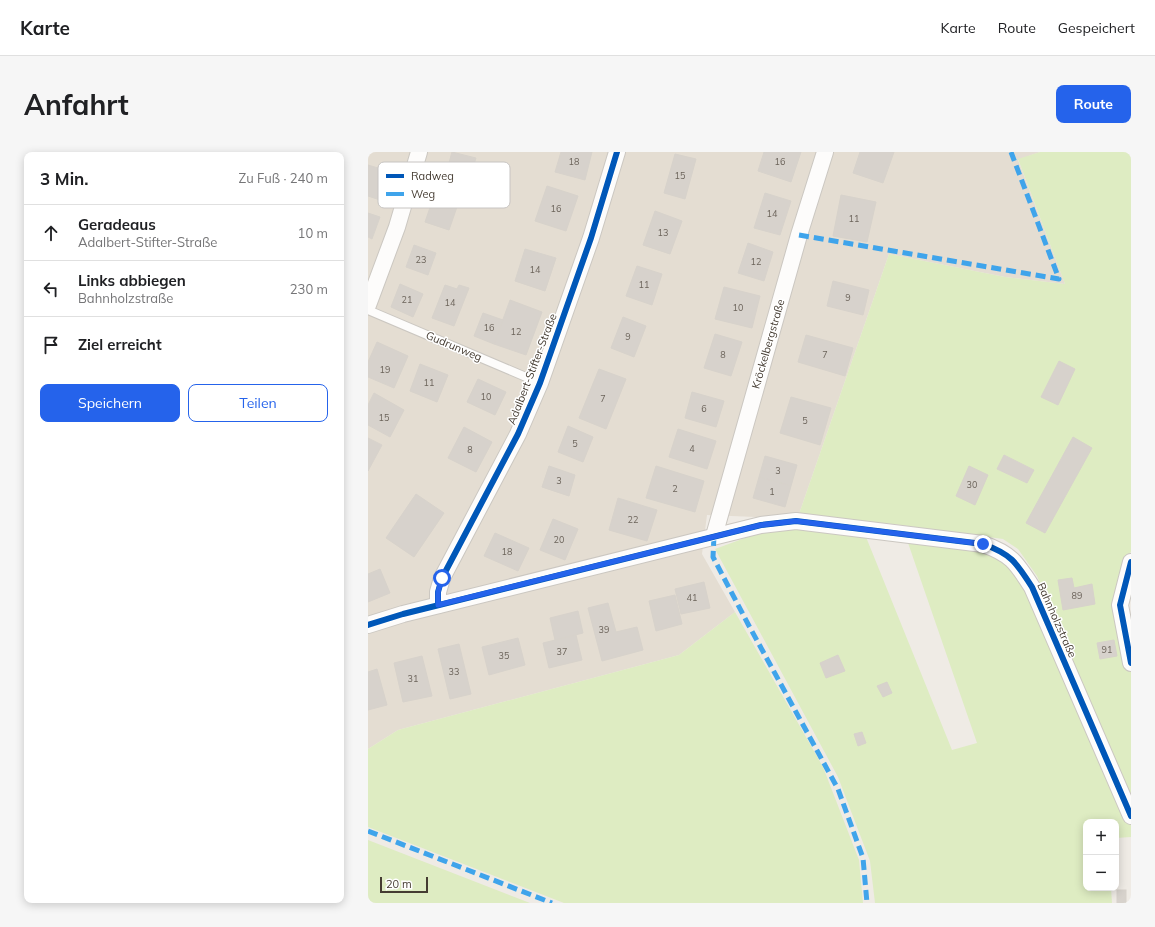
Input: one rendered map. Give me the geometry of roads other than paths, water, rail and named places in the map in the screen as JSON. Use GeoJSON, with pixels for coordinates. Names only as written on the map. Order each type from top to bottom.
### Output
{"type":"FeatureCollection","features":[{"type":"Feature","properties":{"kind":"street"},"geometry":{"type":"LineString","coordinates":[[416,162],[419,152]]}},
{"type":"Feature","properties":{"kind":"street","name":"Adalbert-Stifter-Straße"},"geometry":{"type":"LineString","coordinates":[[438,605],[438,592],[442,578],[518,434],[540,383],[591,238],[617,152]]}},
{"type":"Feature","properties":{"kind":"street","name":"Kröckelbergstraße"},"geometry":{"type":"LineString","coordinates":[[714,536],[799,235],[825,152]]}},
{"type":"Feature","properties":{"kind":"street"},"geometry":{"type":"LineString","coordinates":[[368,305],[402,208]]}},
{"type":"Feature","properties":{"kind":"street","name":"Bahnholzstraße"},"geometry":{"type":"LineString","coordinates":[[368,625],[438,605],[761,525],[796,521],[976,543],[1000,550],[1017,564],[1032,587],[1131,816]]}},
{"type":"Feature","properties":{"kind":"street"},"geometry":{"type":"LineString","coordinates":[[1131,562],[1120,605],[1131,663]]}},
{"type":"Feature","properties":{"kind":"lane","name":"Gudrunweg"},"geometry":{"type":"LineString","coordinates":[[368,310],[540,383]]}}]}
